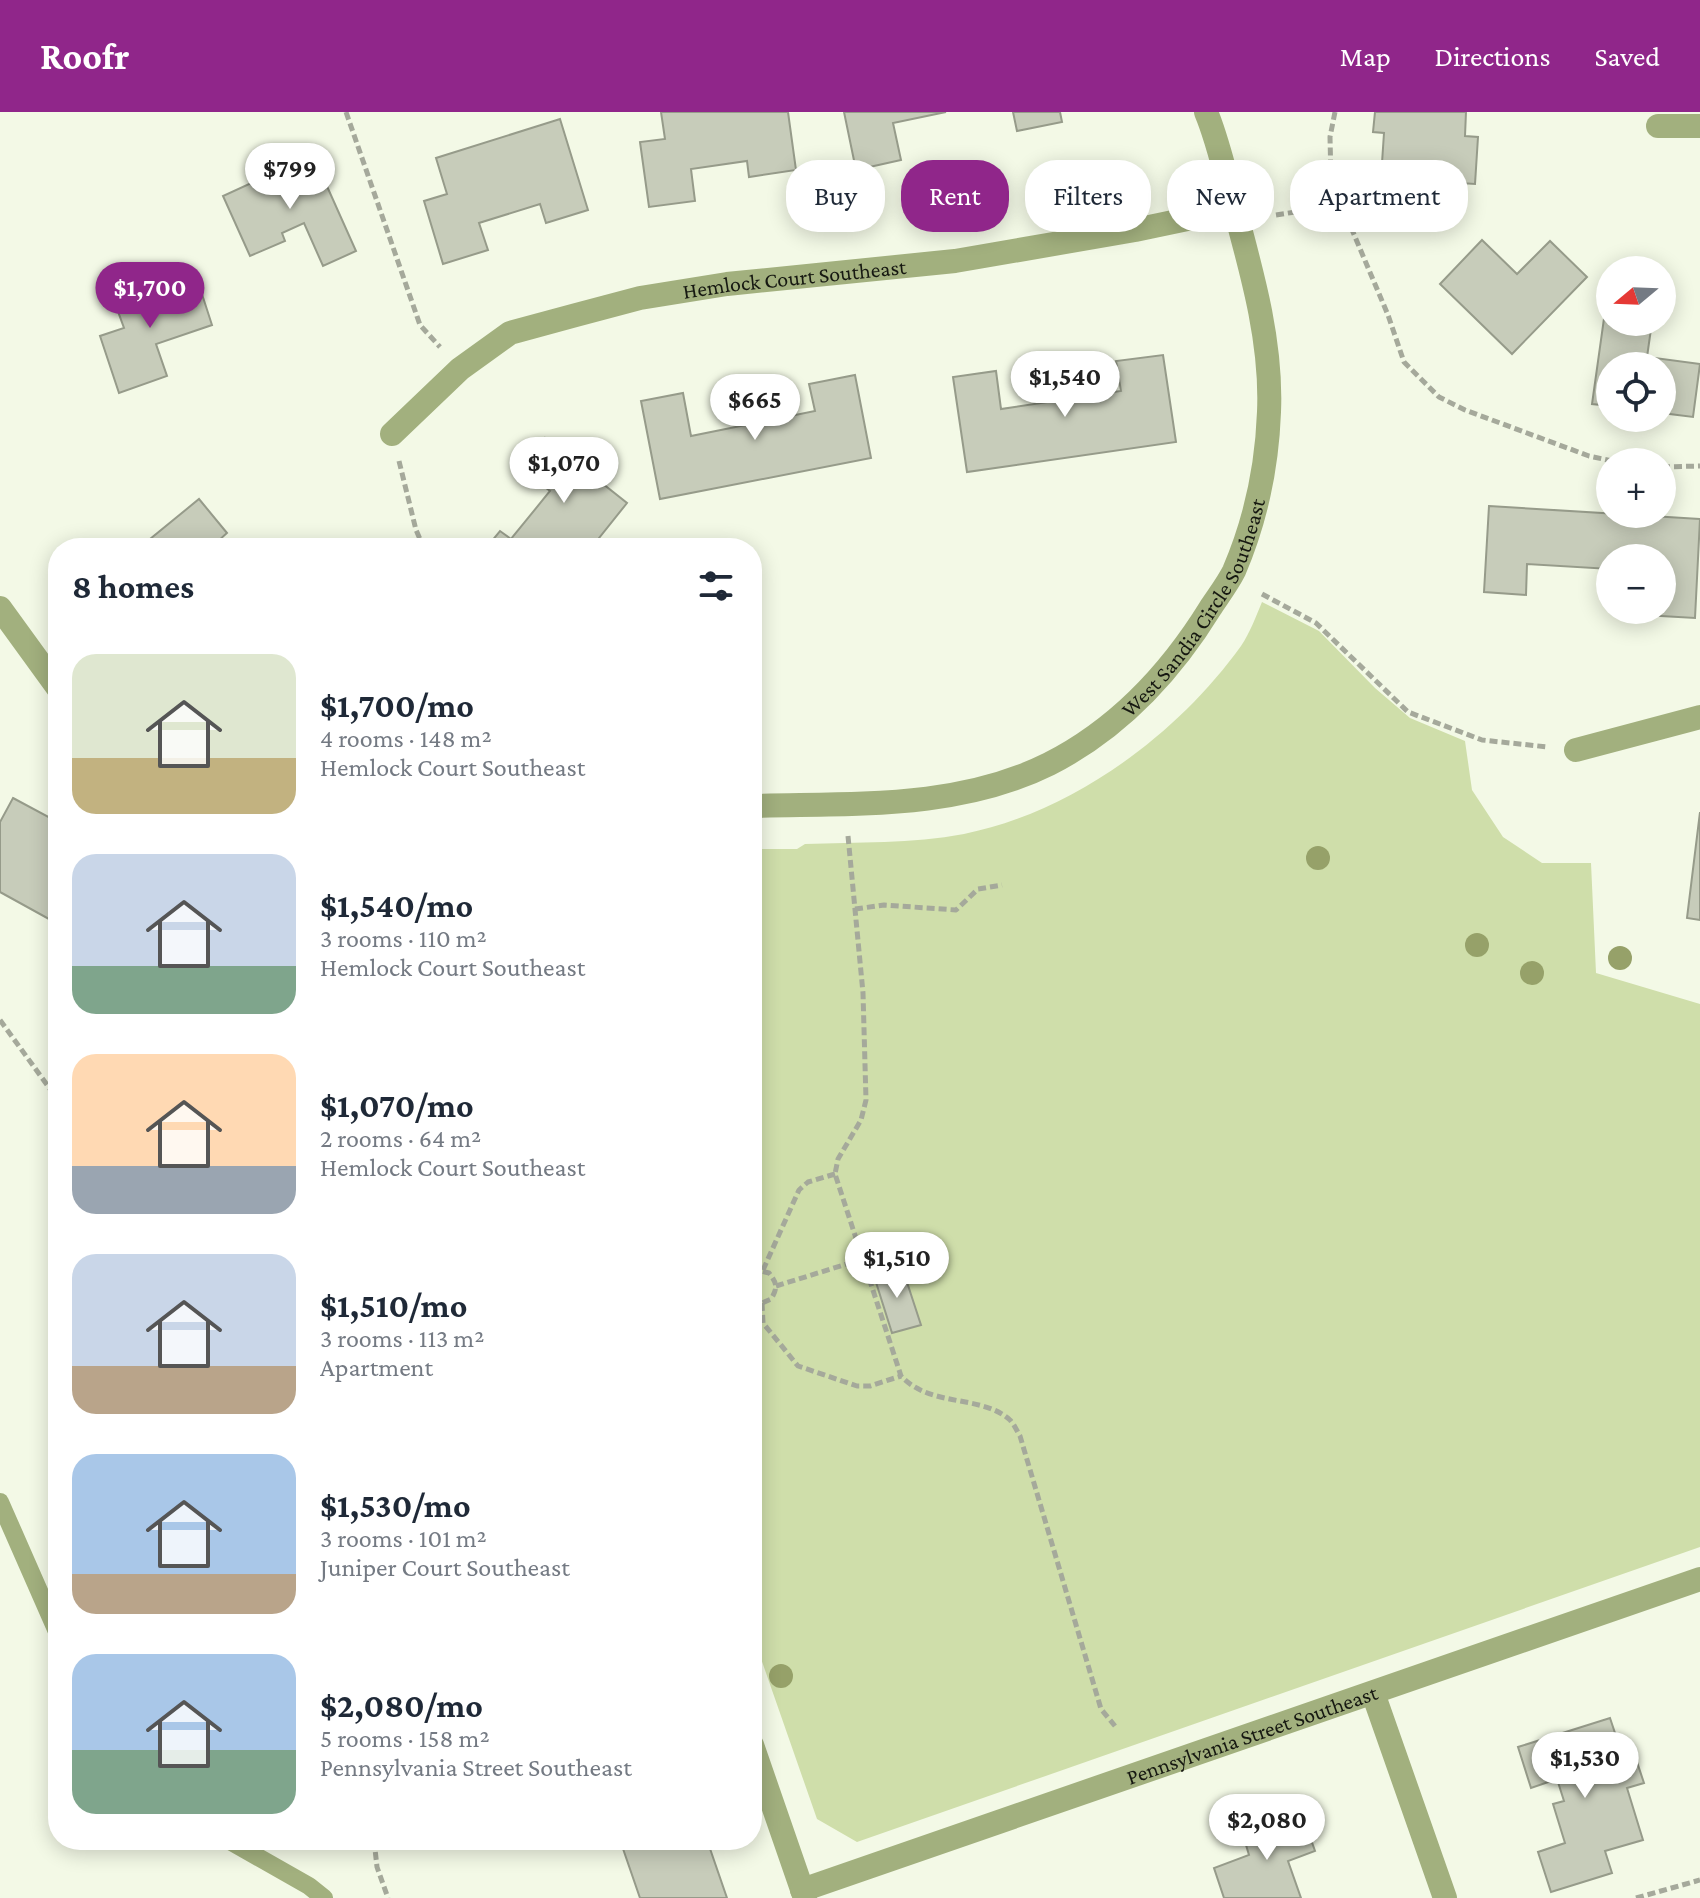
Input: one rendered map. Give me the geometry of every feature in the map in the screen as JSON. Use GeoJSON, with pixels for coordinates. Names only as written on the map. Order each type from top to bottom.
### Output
{"type":"FeatureCollection","features":[{"type":"Feature","properties":{"kind":"street","name":"West Sandia Circle Southeast"},"geometry":{"type":"LineString","coordinates":[[1206,112],[1220,160]]}},
{"type":"Feature","properties":{"kind":"street"},"geometry":{"type":"LineString","coordinates":[[1658,126],[1700,126]]}},
{"type":"Feature","properties":{"kind":"street","name":"Hemlock Court Southeast"},"geometry":{"type":"LineString","coordinates":[[392,434],[460,369],[510,333],[640,298],[727,284],[955,261],[1167,223]]}},
{"type":"Feature","properties":{"kind":"street","name":"West Sandia Circle Southeast"},"geometry":{"type":"LineString","coordinates":[[762,806],[933,799],[982,788],[1047,765],[1098,734],[1137,702],[1185,649],[1233,572],[1259,495],[1269,412],[1266,357],[1257,291],[1241,232]]}},
{"type":"Feature","properties":{"kind":"street"},"geometry":{"type":"LineString","coordinates":[[0,608],[48,674]]}},
{"type":"Feature","properties":{"kind":"street"},"geometry":{"type":"LineString","coordinates":[[1576,750],[1700,717]]}},
{"type":"Feature","properties":{"kind":"street","name":"Pennsylvania Street Southeast"},"geometry":{"type":"LineString","coordinates":[[803,1894],[1700,1579]]}},
{"type":"Feature","properties":{"kind":"street"},"geometry":{"type":"LineString","coordinates":[[1373,1693],[1445,1898]]}},
{"type":"Feature","properties":{"kind":"street"},"geometry":{"type":"LineString","coordinates":[[762,1774],[803,1894]]}},
{"type":"Feature","properties":{"kind":"lane"},"geometry":{"type":"LineString","coordinates":[[0,1502],[48,1611]]}},
{"type":"Feature","properties":{"kind":"lane"},"geometry":{"type":"LineString","coordinates":[[246,1850],[309,1886],[324,1898]]}},
{"type":"Feature","properties":{"kind":"path"},"geometry":{"type":"LineString","coordinates":[[346,112],[420,325],[460,369]]}},
{"type":"Feature","properties":{"kind":"path"},"geometry":{"type":"LineString","coordinates":[[1331,160],[1330,137],[1335,112]]}},
{"type":"Feature","properties":{"kind":"path"},"geometry":{"type":"LineString","coordinates":[[1276,215],[1290,213]]}},
{"type":"Feature","properties":{"kind":"path"},"geometry":{"type":"LineString","coordinates":[[1352,232],[1388,315],[1404,362],[1439,397],[1465,410],[1596,458]]}},
{"type":"Feature","properties":{"kind":"path"},"geometry":{"type":"LineString","coordinates":[[392,434],[420,538]]}},
{"type":"Feature","properties":{"kind":"path"},"geometry":{"type":"LineString","coordinates":[[1676,467],[1700,466]]}},
{"type":"Feature","properties":{"kind":"path"},"geometry":{"type":"LineString","coordinates":[[1262,594],[1316,623],[1408,712],[1482,740],[1576,750]]}},
{"type":"Feature","properties":{"kind":"path"},"geometry":{"type":"LineString","coordinates":[[848,836],[863,993],[866,1100],[861,1120],[838,1159],[835,1174],[901,1376],[919,1392],[993,1410],[1010,1421],[1020,1436],[1101,1709],[1115,1726]]}},
{"type":"Feature","properties":{"kind":"path"},"geometry":{"type":"LineString","coordinates":[[855,909],[884,905],[956,910],[978,889],[1002,885]]}},
{"type":"Feature","properties":{"kind":"path"},"geometry":{"type":"LineString","coordinates":[[0,1020],[48,1086]]}},
{"type":"Feature","properties":{"kind":"path"},"geometry":{"type":"LineString","coordinates":[[835,1174],[808,1182],[799,1190],[763,1270],[769,1273],[776,1286],[771,1299],[762,1303],[763,1323],[798,1366],[857,1386],[870,1386],[901,1376]]}},
{"type":"Feature","properties":{"kind":"path"},"geometry":{"type":"LineString","coordinates":[[776,1286],[863,1259]]}},
{"type":"Feature","properties":{"kind":"path"},"geometry":{"type":"LineString","coordinates":[[375,1850],[377,1867],[388,1898]]}},
{"type":"Feature","properties":{"kind":"path"},"geometry":{"type":"LineString","coordinates":[[1636,1898],[1700,1880]]}},
{"type":"Feature","properties":{"kind":"green space"},"geometry":{"type":"Polygon","coordinates":[[[1262,602],[1319,631],[1375,688],[1410,718],[1465,741],[1472,790],[1503,837],[1542,863],[1591,863],[1596,973],[1700,1004],[1700,1547],[857,1842],[817,1819],[762,1662],[762,849],[944,837],[1005,823],[1044,808],[1083,788],[1154,739],[1215,679],[1250,630],[1262,602]]]}},
{"type":"Feature","properties":{"kind":"building"},"geometry":{"type":"Polygon","coordinates":[[[661,112],[788,112],[795,160],[786,160],[786,171],[749,177],[747,161],[691,169],[695,201],[649,207],[640,142],[665,139],[661,112]]]}},
{"type":"Feature","properties":{"kind":"building"},"geometry":{"type":"Polygon","coordinates":[[[844,112],[946,112],[893,123],[901,160],[885,164],[885,160],[854,160],[844,112]]]}},
{"type":"Feature","properties":{"kind":"building"},"geometry":{"type":"Polygon","coordinates":[[[1013,112],[1060,112],[1062,122],[1017,131],[1013,112]]]}},
{"type":"Feature","properties":{"kind":"building"},"geometry":{"type":"Polygon","coordinates":[[[1375,112],[1466,112],[1465,136],[1478,137],[1475,184],[1468,184],[1468,160],[1382,160],[1384,133],[1373,132],[1375,112]]]}},
{"type":"Feature","properties":{"kind":"building"},"geometry":{"type":"Polygon","coordinates":[[[560,119],[588,210],[546,223],[540,204],[479,223],[488,250],[443,264],[424,201],[447,194],[436,158],[560,119]]]}},
{"type":"Feature","properties":{"kind":"building"},"geometry":{"type":"Polygon","coordinates":[[[313,155],[356,251],[323,266],[304,223],[282,233],[285,241],[250,256],[223,196],[313,155]]]}},
{"type":"Feature","properties":{"kind":"building"},"geometry":{"type":"Polygon","coordinates":[[[1482,240],[1517,274],[1550,241],[1587,277],[1512,354],[1440,284],[1482,240]]]}},
{"type":"Feature","properties":{"kind":"building"},"geometry":{"type":"Polygon","coordinates":[[[167,276],[174,297],[200,288],[212,325],[156,344],[167,376],[119,393],[100,336],[124,328],[112,295],[167,276]]]}},
{"type":"Feature","properties":{"kind":"building"},"geometry":{"type":"Polygon","coordinates":[[[1602,336],[1650,336],[1648,352],[1599,352],[1602,336]]]}},
{"type":"Feature","properties":{"kind":"building"},"geometry":{"type":"Polygon","coordinates":[[[1163,355],[1176,442],[967,472],[953,377],[996,371],[1001,409],[1121,391],[1116,361],[1163,355]]]}},
{"type":"Feature","properties":{"kind":"building"},"geometry":{"type":"Polygon","coordinates":[[[1676,361],[1700,364],[1693,417],[1676,415],[1676,361]]]}},
{"type":"Feature","properties":{"kind":"building"},"geometry":{"type":"Polygon","coordinates":[[[855,375],[871,458],[660,499],[641,401],[683,393],[691,436],[815,411],[809,384],[855,375]]]}},
{"type":"Feature","properties":{"kind":"building"},"geometry":{"type":"Polygon","coordinates":[[[1596,375],[1596,404],[1592,404],[1596,375]]]}},
{"type":"Feature","properties":{"kind":"building"},"geometry":{"type":"Polygon","coordinates":[[[545,438],[627,503],[599,538],[512,538],[550,491],[521,468],[545,438]]]}},
{"type":"Feature","properties":{"kind":"building"},"geometry":{"type":"Polygon","coordinates":[[[199,499],[227,533],[221,538],[151,538],[199,499]]]}},
{"type":"Feature","properties":{"kind":"building"},"geometry":{"type":"Polygon","coordinates":[[[1489,506],[1596,513],[1596,528],[1676,528],[1676,518],[1700,519],[1695,618],[1676,617],[1676,544],[1596,544],[1596,568],[1527,564],[1526,595],[1484,592],[1489,506]]]}},
{"type":"Feature","properties":{"kind":"building"},"geometry":{"type":"Polygon","coordinates":[[[500,531],[510,538],[494,538],[500,531]]]}},
{"type":"Feature","properties":{"kind":"building"},"geometry":{"type":"Polygon","coordinates":[[[13,798],[48,817],[48,918],[0,892],[0,822],[13,798]]]}},
{"type":"Feature","properties":{"kind":"building"},"geometry":{"type":"Polygon","coordinates":[[[1700,812],[1700,920],[1687,918],[1700,812]]]}},
{"type":"Feature","properties":{"kind":"building"},"geometry":{"type":"Polygon","coordinates":[[[902,1267],[921,1325],[892,1333],[874,1276],[902,1267]]]}},
{"type":"Feature","properties":{"kind":"building"},"geometry":{"type":"Polygon","coordinates":[[[1610,1718],[1623,1757],[1634,1753],[1644,1783],[1627,1788],[1643,1840],[1605,1851],[1612,1873],[1551,1892],[1538,1852],[1565,1843],[1553,1804],[1564,1801],[1557,1779],[1531,1788],[1518,1747],[1610,1718]]]}},
{"type":"Feature","properties":{"kind":"building"},"geometry":{"type":"Polygon","coordinates":[[[1302,1814],[1315,1851],[1288,1861],[1301,1898],[1224,1898],[1214,1868],[1249,1855],[1243,1835],[1302,1814]]]}},
{"type":"Feature","properties":{"kind":"building"},"geometry":{"type":"Polygon","coordinates":[[[623,1850],[710,1850],[727,1898],[640,1898],[623,1850]]]}}]}
